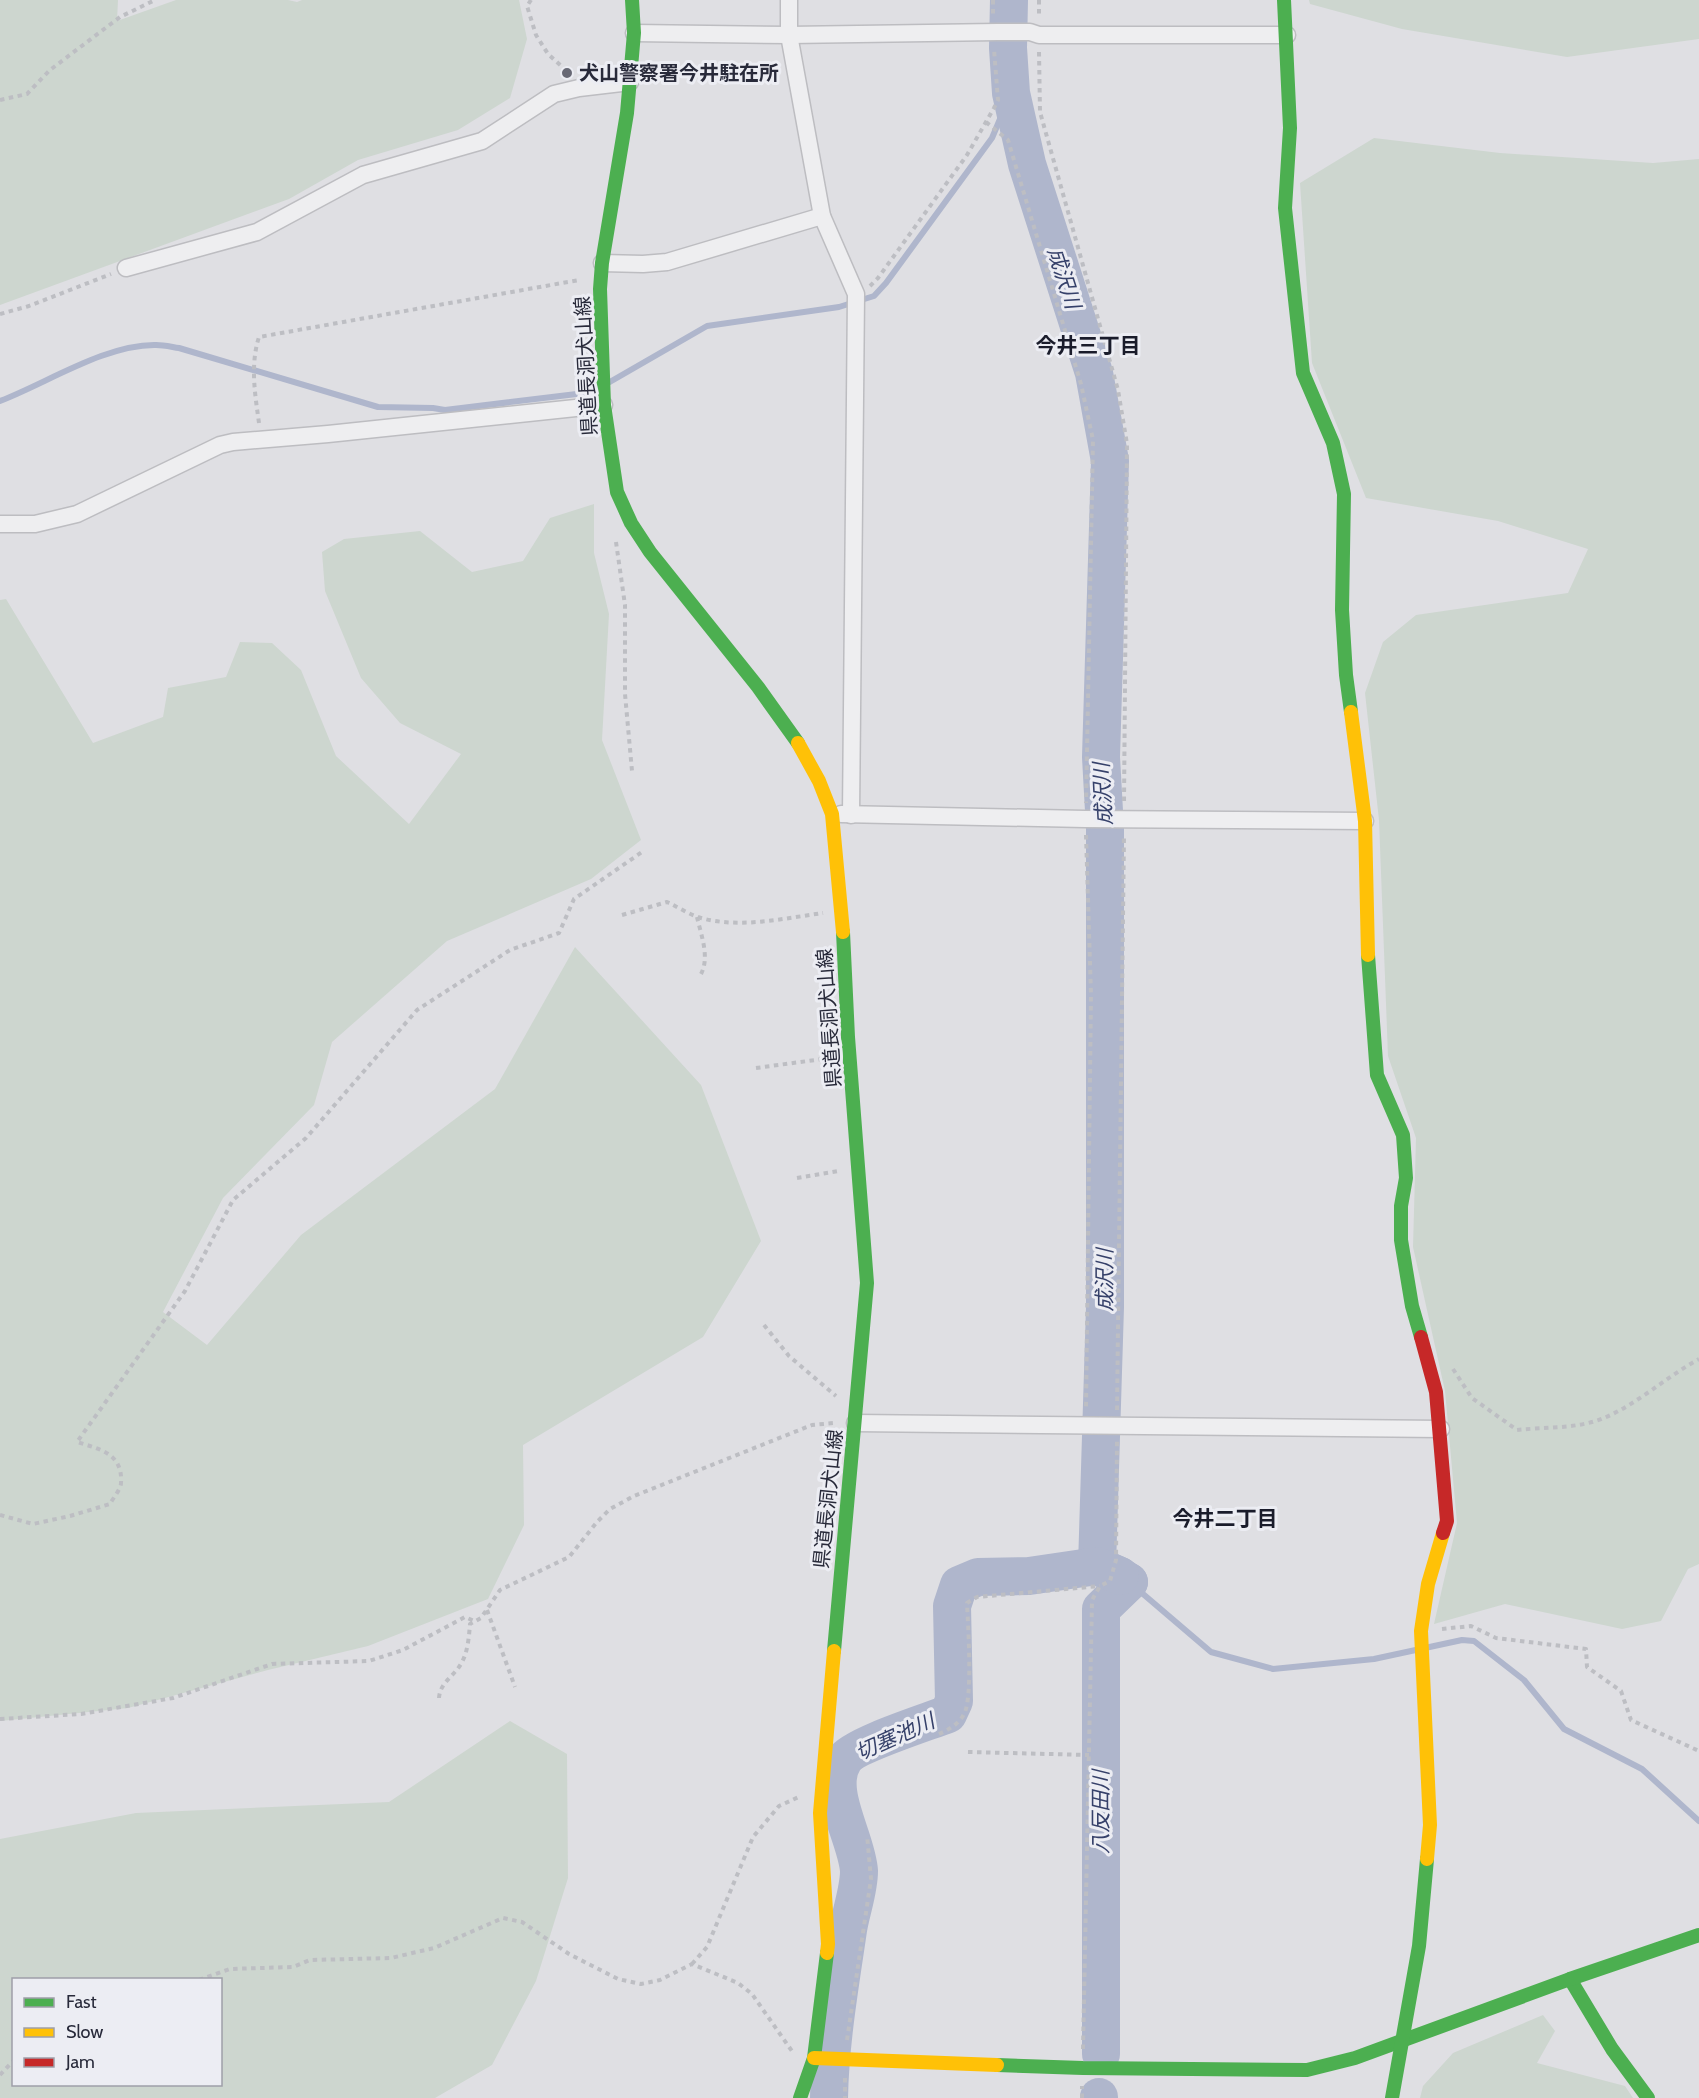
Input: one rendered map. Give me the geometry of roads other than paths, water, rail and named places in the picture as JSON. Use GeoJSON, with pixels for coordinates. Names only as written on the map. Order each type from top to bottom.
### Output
{"type":"FeatureCollection","features":[{"type":"Feature","properties":{"kind":"street","name":"県道長洞犬山線"},"geometry":{"type":"LineString","coordinates":[[632,0],[634,33],[627,113],[602,269],[601,377],[617,492],[647,548],[684,599],[796,739],[827,799],[832,814],[842,910],[867,1283],[822,1786],[820,1824],[828,1944],[814,2058],[800,2098]]}},
{"type":"Feature","properties":{"kind":"street"},"geometry":{"type":"LineString","coordinates":[[789,0],[789,35],[822,216],[856,295],[851,815]]}},
{"type":"Feature","properties":{"kind":"street"},"geometry":{"type":"LineString","coordinates":[[1284,0],[1290,128],[1285,208],[1303,374],[1334,443],[1344,494],[1342,610],[1346,675],[1365,821],[1366,934],[1377,1075],[1402,1135],[1406,1178],[1401,1206],[1401,1240],[1412,1306],[1436,1392],[1441,1429],[1447,1521],[1428,1584],[1421,1631],[1420,1655],[1430,1826],[1419,1946],[1392,2098]]}},
{"type":"Feature","properties":{"kind":"street"},"geometry":{"type":"LineString","coordinates":[[634,33],[789,35],[995,32],[1287,35]]}},
{"type":"Feature","properties":{"kind":"street"},"geometry":{"type":"LineString","coordinates":[[126,268],[257,232],[363,174],[482,141],[554,94],[579,88],[630,82]]}},
{"type":"Feature","properties":{"kind":"street"},"geometry":{"type":"LineString","coordinates":[[602,269],[667,262],[822,216]]}},
{"type":"Feature","properties":{"kind":"street"},"geometry":{"type":"LineString","coordinates":[[0,524],[35,524],[66,518],[233,442],[604,405]]}},
{"type":"Feature","properties":{"kind":"street"},"geometry":{"type":"LineString","coordinates":[[832,814],[1121,820],[1365,821]]}},
{"type":"Feature","properties":{"kind":"street"},"geometry":{"type":"LineString","coordinates":[[855,1423],[1441,1429]]}},
{"type":"Feature","properties":{"kind":"street"},"geometry":{"type":"LineString","coordinates":[[814,2058],[1083,2068],[1307,2070],[1355,2058],[1570,1979],[1699,1935]]}},
{"type":"Feature","properties":{"kind":"street"},"geometry":{"type":"LineString","coordinates":[[1570,1979],[1612,2049],[1648,2098]]}},
{"type":"Feature","properties":{"kind":"waterway","name":"成沢川"},"geometry":{"type":"LineString","coordinates":[[1009,0],[1008,48],[1011,93],[1027,164],[1094,373],[1110,461],[1101,757],[1105,829],[1105,1307],[1097,1566],[1129,1582]]}},
{"type":"Feature","properties":{"kind":"waterway"},"geometry":{"type":"LineString","coordinates":[[608,383],[707,326],[839,307],[874,296],[886,283],[992,138],[1011,93]]}},
{"type":"Feature","properties":{"kind":"waterway"},"geometry":{"type":"LineString","coordinates":[[0,401],[97,358],[137,346],[156,345],[179,348],[378,407],[445,410],[585,393],[598,387]]}},
{"type":"Feature","properties":{"kind":"waterway","name":"切塞池川"},"geometry":{"type":"LineString","coordinates":[[829,2098],[836,2014],[859,1871],[839,1800],[839,1772],[844,1760],[876,1741],[948,1714],[954,1701],[952,1606],[959,1585],[978,1577],[1029,1576],[1097,1566],[1120,1576]]}},
{"type":"Feature","properties":{"kind":"waterway"},"geometry":{"type":"LineString","coordinates":[[1129,1582],[1211,1652],[1273,1669],[1374,1659],[1462,1640],[1474,1641],[1524,1680],[1564,1729],[1642,1769],[1699,1821]]}},
{"type":"Feature","properties":{"kind":"waterway","name":"八反田川"},"geometry":{"type":"LineString","coordinates":[[1101,2054],[1101,1609],[1129,1582]]}},
{"type":"Feature","properties":{"kind":"place","name":"犬山警察署今井駐在所"},"geometry":{"type":"Point","coordinates":[567,73]}},
{"type":"Feature","properties":{"kind":"district","name":"今井三丁目"},"geometry":{"type":"Point","coordinates":[1088,346]}},
{"type":"Feature","properties":{"kind":"district","name":"今井二丁目"},"geometry":{"type":"Point","coordinates":[1225,1519]}}]}
